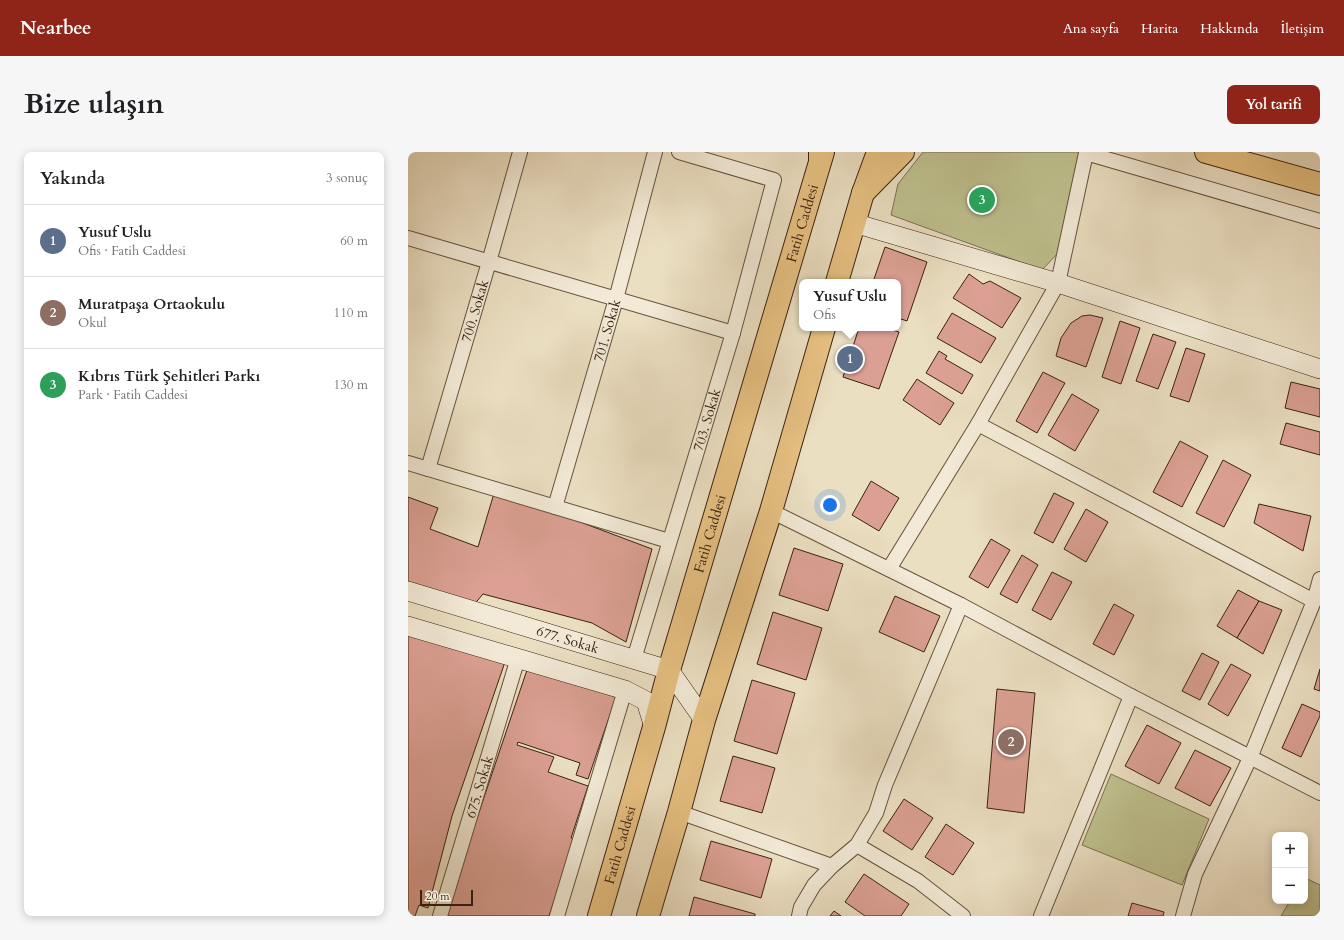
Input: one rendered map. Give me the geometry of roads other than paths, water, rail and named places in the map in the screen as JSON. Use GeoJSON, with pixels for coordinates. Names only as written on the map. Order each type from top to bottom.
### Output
{"type":"FeatureCollection","features":[{"type":"Feature","properties":{"kind":"main road"},"geometry":{"type":"LineString","coordinates":[[838,279],[863,193],[878,152]]}},
{"type":"Feature","properties":{"kind":"main road"},"geometry":{"type":"LineString","coordinates":[[863,193],[903,152]]}},
{"type":"Feature","properties":{"kind":"main road"},"geometry":{"type":"LineString","coordinates":[[1206,152],[1320,184]]}},
{"type":"Feature","properties":{"kind":"main road","name":"Fatih Caddesi"},"geometry":{"type":"LineString","coordinates":[[599,916],[669,670],[821,155]]}},
{"type":"Feature","properties":{"kind":"main road"},"geometry":{"type":"LineString","coordinates":[[648,916],[679,812],[704,720],[771,511],[823,331]]}},
{"type":"Feature","properties":{"kind":"street","name":"700. Sokak"},"geometry":{"type":"LineString","coordinates":[[428,469],[520,152]]}},
{"type":"Feature","properties":{"kind":"street","name":"701. Sokak"},"geometry":{"type":"LineString","coordinates":[[555,507],[616,299],[655,152]]}},
{"type":"Feature","properties":{"kind":"street","name":"703. Sokak"},"geometry":{"type":"LineString","coordinates":[[634,659],[733,333],[774,180],[679,152]]}},
{"type":"Feature","properties":{"kind":"street"},"geometry":{"type":"LineString","coordinates":[[889,569],[978,424],[1058,283],[1086,153],[1320,221]]}},
{"type":"Feature","properties":{"kind":"street"},"geometry":{"type":"LineString","coordinates":[[854,222],[1058,283],[1320,369]]}},
{"type":"Feature","properties":{"kind":"street"},"geometry":{"type":"LineString","coordinates":[[408,238],[733,333]]}},
{"type":"Feature","properties":{"kind":"street"},"geometry":{"type":"LineString","coordinates":[[978,424],[1314,601]]}},
{"type":"Feature","properties":{"kind":"street"},"geometry":{"type":"LineString","coordinates":[[408,463],[669,541]]}},
{"type":"Feature","properties":{"kind":"street"},"geometry":{"type":"LineString","coordinates":[[771,511],[961,605],[1131,696],[1320,793]]}},
{"type":"Feature","properties":{"kind":"street"},"geometry":{"type":"LineString","coordinates":[[1183,916],[1195,874],[1250,758],[1314,601],[1320,579]]}},
{"type":"Feature","properties":{"kind":"street","name":"677. Sokak"},"geometry":{"type":"LineString","coordinates":[[408,591],[669,670]]}},
{"type":"Feature","properties":{"kind":"street"},"geometry":{"type":"LineString","coordinates":[[799,916],[801,907],[814,885],[832,866],[857,845],[876,813],[886,785],[961,605]]}},
{"type":"Feature","properties":{"kind":"street"},"geometry":{"type":"LineString","coordinates":[[408,626],[625,690],[646,701],[654,727]]}},
{"type":"Feature","properties":{"kind":"street","name":"675. Sokak"},"geometry":{"type":"LineString","coordinates":[[440,916],[518,658]]}},
{"type":"Feature","properties":{"kind":"street"},"geometry":{"type":"LineString","coordinates":[[669,670],[704,720]]}},
{"type":"Feature","properties":{"kind":"street"},"geometry":{"type":"LineString","coordinates":[[557,916],[625,690]]}},
{"type":"Feature","properties":{"kind":"street"},"geometry":{"type":"LineString","coordinates":[[1041,916],[1131,696]]}},
{"type":"Feature","properties":{"kind":"street"},"geometry":{"type":"LineString","coordinates":[[679,812],[832,866]]}},
{"type":"Feature","properties":{"kind":"street"},"geometry":{"type":"LineString","coordinates":[[857,845],[918,881],[962,916]]}},
{"type":"Feature","properties":{"kind":"place","name":"Kıbrıs Türk Şehitleri Parkı"},"geometry":{"type":"Point","coordinates":[982,200]}},
{"type":"Feature","properties":{"kind":"place","name":"Yusuf Uslu"},"geometry":{"type":"Point","coordinates":[850,359]}},
{"type":"Feature","properties":{"kind":"place","name":"Muratpaşa Ortaokulu"},"geometry":{"type":"Point","coordinates":[1011,742]}}]}
